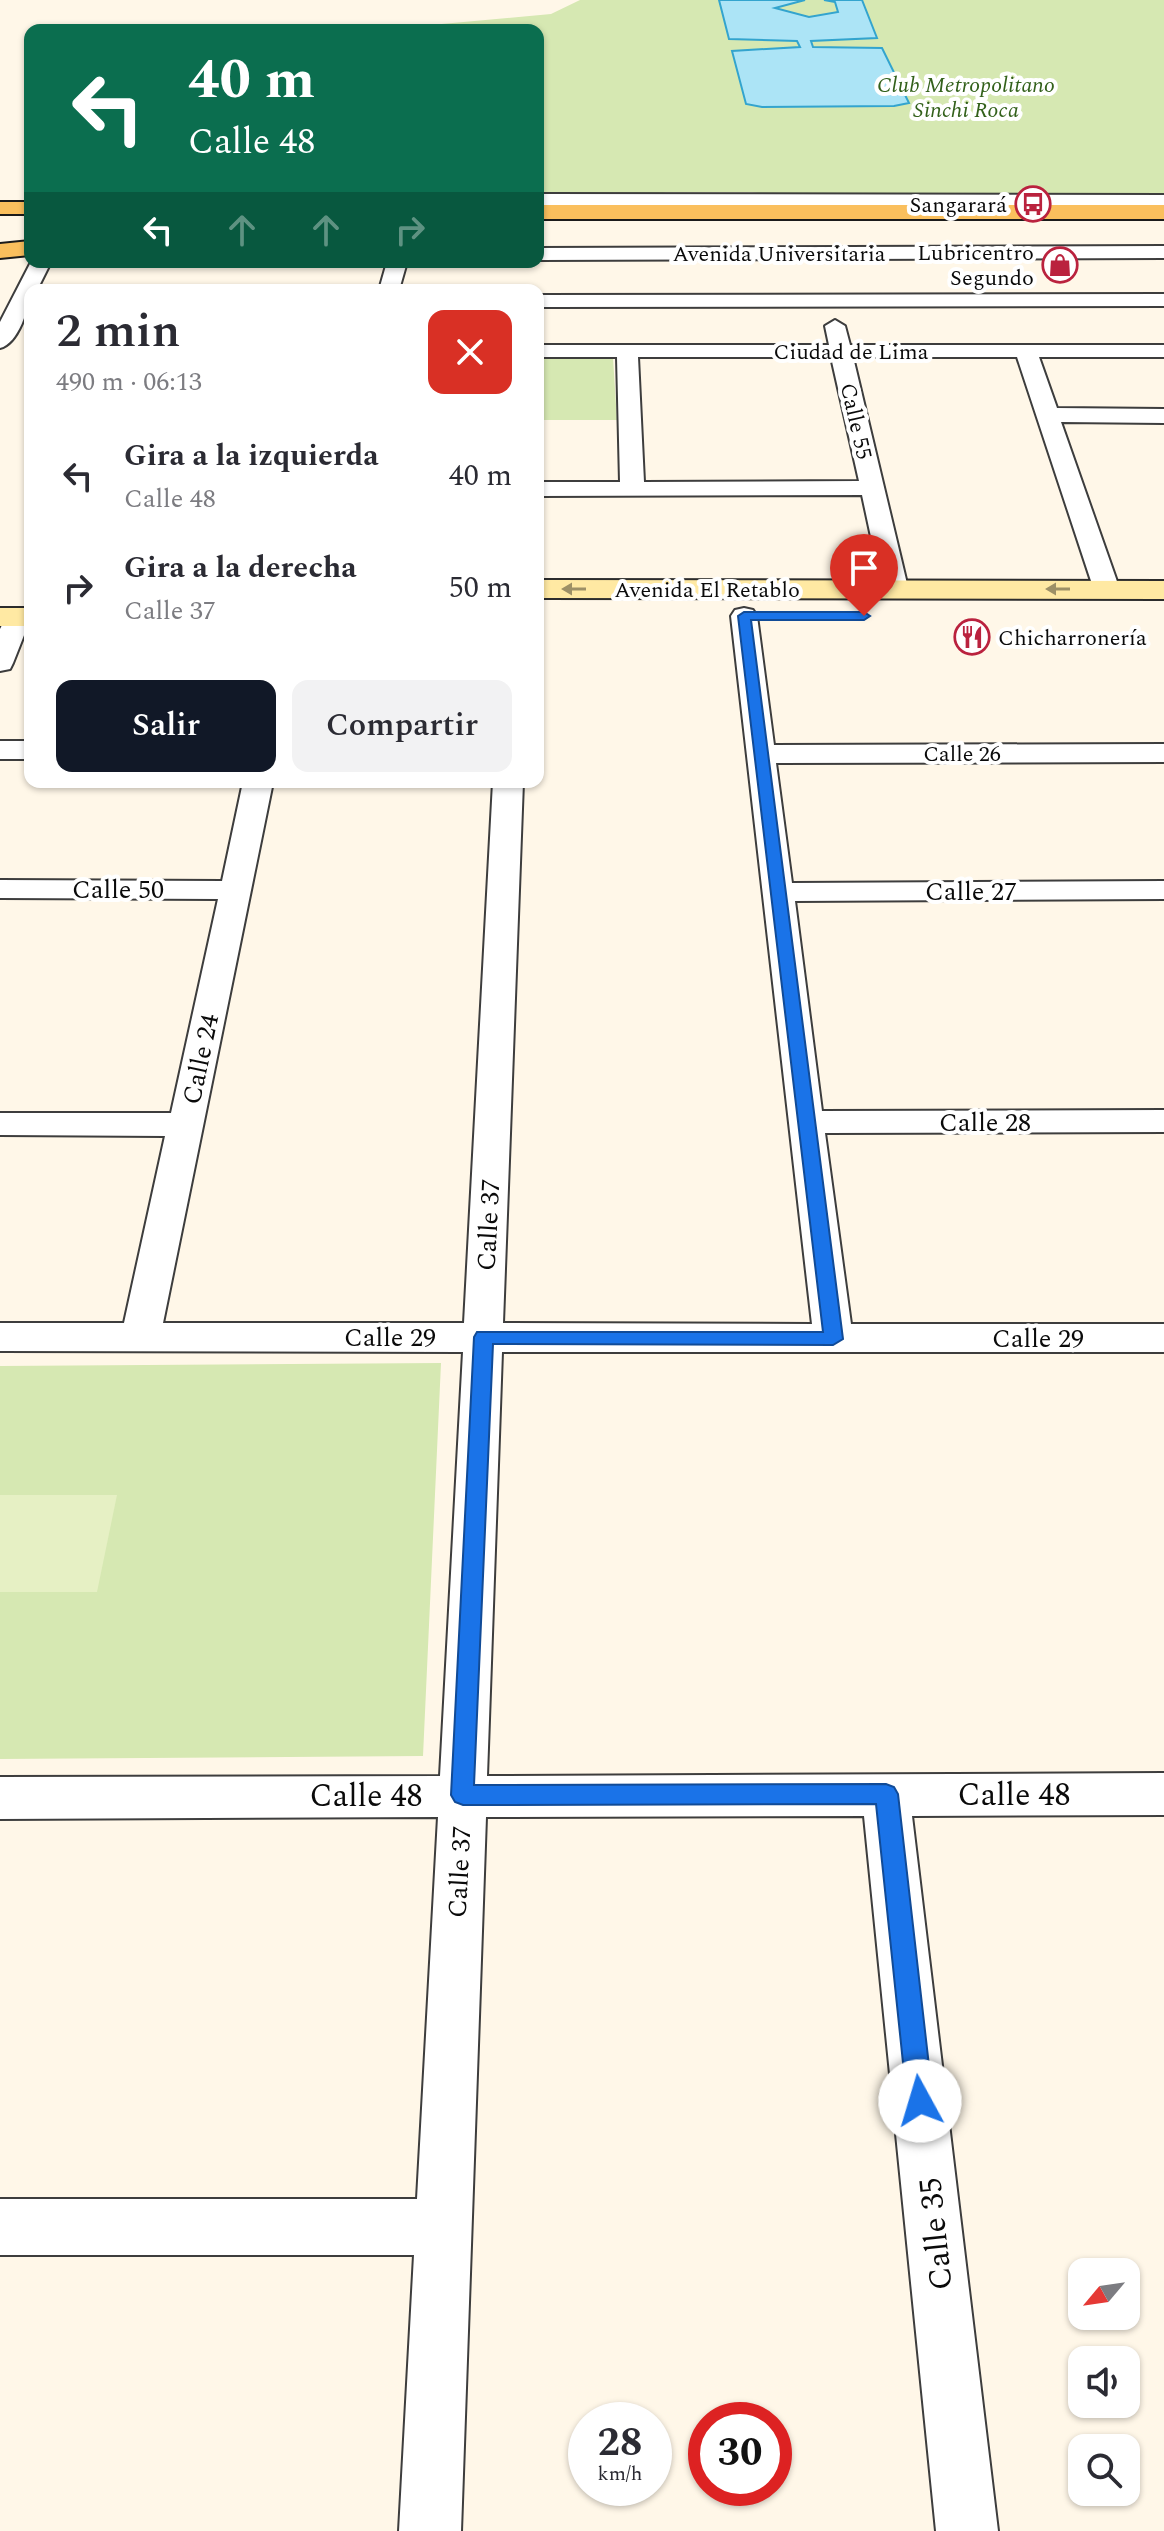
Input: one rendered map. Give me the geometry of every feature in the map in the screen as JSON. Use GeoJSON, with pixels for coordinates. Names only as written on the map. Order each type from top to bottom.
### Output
{"type":"FeatureCollection","features":[{"type":"Feature","properties":{"kind":"main road","name":"Avenida Universitaria"},"geometry":{"type":"LineString","coordinates":[[544,212],[1163,204]]}},
{"type":"Feature","properties":{"kind":"main road"},"geometry":{"type":"LineString","coordinates":[[0,208],[24,208]]}},
{"type":"Feature","properties":{"kind":"main road"},"geometry":{"type":"LineString","coordinates":[[0,240],[24,240]]}},
{"type":"Feature","properties":{"kind":"main road","name":"Avenida Universitaria"},"geometry":{"type":"LineString","coordinates":[[544,242],[1164,242]]}},
{"type":"Feature","properties":{"kind":"main road"},"geometry":{"type":"LineString","coordinates":[[0,252],[24,251]]}},
{"type":"Feature","properties":{"kind":"main road","name":"Avenida El Retablo"},"geometry":{"type":"LineString","coordinates":[[544,589],[1164,590]]}},
{"type":"Feature","properties":{"kind":"main road"},"geometry":{"type":"LineString","coordinates":[[0,590],[19,611]]}},
{"type":"Feature","properties":{"kind":"main road","name":"Avenida El Retablo"},"geometry":{"type":"LineString","coordinates":[[544,616],[1164,616]]}},
{"type":"Feature","properties":{"kind":"street","name":"Avenida Universitaria"},"geometry":{"type":"LineString","coordinates":[[544,200],[1163,204]]}},
{"type":"Feature","properties":{"kind":"street","name":"Avenida Universitaria"},"geometry":{"type":"LineString","coordinates":[[544,254],[823,277],[1164,252]]}},
{"type":"Feature","properties":{"kind":"street"},"geometry":{"type":"LineString","coordinates":[[544,300],[823,277],[1164,300]]}},
{"type":"Feature","properties":{"kind":"street","name":"Calle 55"},"geometry":{"type":"LineString","coordinates":[[823,277],[895,588]]}},
{"type":"Feature","properties":{"kind":"street"},"geometry":{"type":"LineString","coordinates":[[5,349],[10,305],[24,286]]}},
{"type":"Feature","properties":{"kind":"street","name":"Ciudad de Lima"},"geometry":{"type":"LineString","coordinates":[[544,351],[1164,351]]}},
{"type":"Feature","properties":{"kind":"street"},"geometry":{"type":"LineString","coordinates":[[627,351],[632,488]]}},
{"type":"Feature","properties":{"kind":"street"},"geometry":{"type":"LineString","coordinates":[[1026,351],[1107,590]]}},
{"type":"Feature","properties":{"kind":"street"},"geometry":{"type":"LineString","coordinates":[[1048,415],[1164,416]]}},
{"type":"Feature","properties":{"kind":"street"},"geometry":{"type":"LineString","coordinates":[[544,489],[872,488]]}},
{"type":"Feature","properties":{"kind":"street"},"geometry":{"type":"LineString","coordinates":[[0,663],[19,611]]}},
{"type":"Feature","properties":{"kind":"street"},"geometry":{"type":"LineString","coordinates":[[744,616],[833,1339]]}},
{"type":"Feature","properties":{"kind":"street"},"geometry":{"type":"LineString","coordinates":[[0,750],[24,750]]}},
{"type":"Feature","properties":{"kind":"street","name":"Calle 26"},"geometry":{"type":"LineString","coordinates":[[760,754],[1164,753]]}},
{"type":"Feature","properties":{"kind":"street","name":"Calle 24"},"geometry":{"type":"LineString","coordinates":[[141,1337],[257,788]]}},
{"type":"Feature","properties":{"kind":"street","name":"Calle 37"},"geometry":{"type":"LineString","coordinates":[[430,2531],[508,788]]}},
{"type":"Feature","properties":{"kind":"street","name":"Calle 50"},"geometry":{"type":"LineString","coordinates":[[0,889],[236,890]]}},
{"type":"Feature","properties":{"kind":"street","name":"Calle 27"},"geometry":{"type":"LineString","coordinates":[[778,892],[1164,890]]}},
{"type":"Feature","properties":{"kind":"street","name":"Calle 28"},"geometry":{"type":"LineString","coordinates":[[806,1122],[1164,1121]]}},
{"type":"Feature","properties":{"kind":"street"},"geometry":{"type":"LineString","coordinates":[[0,1124],[186,1125]]}},
{"type":"Feature","properties":{"kind":"street","name":"Calle 29"},"geometry":{"type":"LineString","coordinates":[[0,1337],[1164,1338]]}},
{"type":"Feature","properties":{"kind":"street","name":"Calle 35"},"geometry":{"type":"LineString","coordinates":[[886,1794],[967,2531]]}},
{"type":"Feature","properties":{"kind":"street","name":"Calle 48"},"geometry":{"type":"LineString","coordinates":[[0,1798],[1164,1794]]}},
{"type":"Feature","properties":{"kind":"street"},"geometry":{"type":"LineString","coordinates":[[0,2227],[444,2227]]}},
{"type":"Feature","properties":{"kind":"green space","name":"Club Metropolitano Sinchi Roca"},"geometry":{"type":"Polygon","coordinates":[[[580,0],[1164,0],[1164,194],[773,195],[752,192],[666,192],[544,195],[544,24],[442,24],[551,14],[580,0]]]}},
{"type":"Feature","properties":{"kind":"green space"},"geometry":{"type":"Polygon","coordinates":[[[544,358],[613,358],[617,420],[544,420],[544,358]]]}},
{"type":"Feature","properties":{"kind":"green space"},"geometry":{"type":"Polygon","coordinates":[[[441,1363],[423,1756],[0,1759],[0,1366],[441,1363]]]}},
{"type":"Feature","properties":{"kind":"green space"},"geometry":{"type":"Polygon","coordinates":[[[0,1495],[117,1495],[97,1592],[0,1592],[0,1495]]]}},
{"type":"Feature","properties":{"kind":"water"},"geometry":{"type":"Polygon","coordinates":[[[719,0],[805,0],[775,8],[809,17],[838,12],[835,2],[824,0],[862,0],[877,38],[811,41],[813,47],[882,48],[909,103],[894,106],[762,107],[746,104],[732,51],[800,47],[797,41],[729,39],[719,0]]]}},
{"type":"Feature","properties":{"kind":"place","name":"Sangarará"},"geometry":{"type":"Point","coordinates":[1033,204]}},
{"type":"Feature","properties":{"kind":"place","name":"Lubricentro Segundo"},"geometry":{"type":"Point","coordinates":[1060,265]}},
{"type":"Feature","properties":{"kind":"place","name":"Chicharronería"},"geometry":{"type":"Point","coordinates":[972,637]}},
{"type":"Feature","properties":{"kind":"route"},"geometry":{"type":"LineString","coordinates":[[864,616],[744,616],[833,1339],[483,1337],[463,1795],[886,1794],[920,2101]]}}]}
